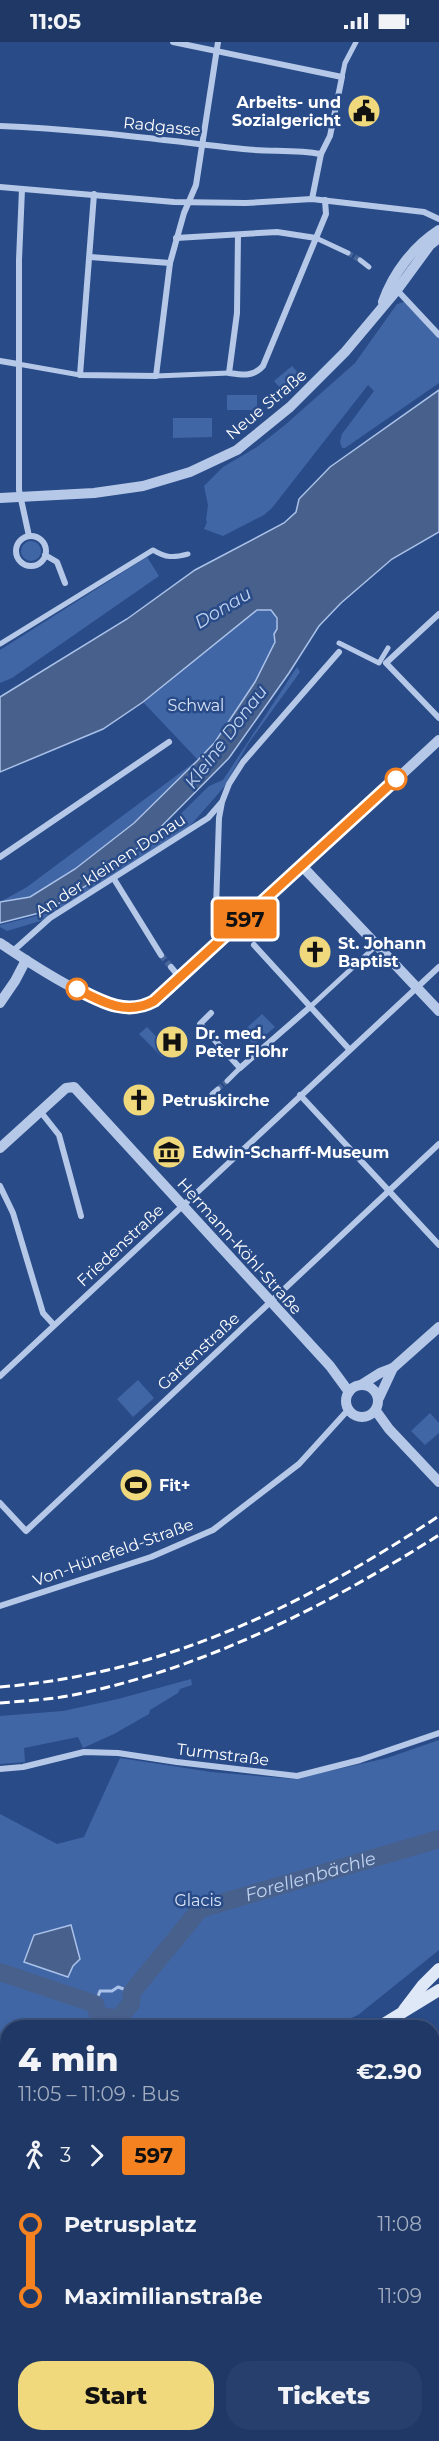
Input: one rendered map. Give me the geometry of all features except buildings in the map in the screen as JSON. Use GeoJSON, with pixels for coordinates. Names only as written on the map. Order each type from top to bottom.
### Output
{"type":"FeatureCollection","features":[{"type":"Feature","properties":{"kind":"main road"},"geometry":{"type":"LineString","coordinates":[[400,2016],[423,1984],[439,1969]]}},
{"type":"Feature","properties":{"kind":"main road"},"geometry":{"type":"LineString","coordinates":[[392,2020],[439,1990]]}},
{"type":"Feature","properties":{"kind":"street"},"geometry":{"type":"LineString","coordinates":[[174,42],[342,77]]}},
{"type":"Feature","properties":{"kind":"street"},"geometry":{"type":"LineString","coordinates":[[156,376],[170,263],[176,238],[196,185],[204,145],[218,42]]}},
{"type":"Feature","properties":{"kind":"street"},"geometry":{"type":"LineString","coordinates":[[312,199],[321,154],[330,136],[345,63],[356,42]]}},
{"type":"Feature","properties":{"kind":"street","name":"Radgasse"},"geometry":{"type":"LineString","coordinates":[[0,126],[83,131],[204,145],[321,154]]}},
{"type":"Feature","properties":{"kind":"street"},"geometry":{"type":"LineString","coordinates":[[0,187],[190,202],[246,203],[312,199],[424,212],[439,219]]}},
{"type":"Feature","properties":{"kind":"street"},"geometry":{"type":"LineString","coordinates":[[22,189],[18,364],[19,481],[29,536]]}},
{"type":"Feature","properties":{"kind":"street"},"geometry":{"type":"LineString","coordinates":[[80,375],[94,194]]}},
{"type":"Feature","properties":{"kind":"street"},"geometry":{"type":"LineString","coordinates":[[0,361],[80,375],[156,376],[229,373],[248,375],[257,373],[263,366],[326,214],[325,200]]}},
{"type":"Feature","properties":{"kind":"street","name":"Neue Straße"},"geometry":{"type":"LineString","coordinates":[[0,498],[94,493],[143,486],[190,472],[237,450],[264,429],[345,352],[381,308],[416,248],[439,230]]}},
{"type":"Feature","properties":{"kind":"street"},"geometry":{"type":"LineString","coordinates":[[176,238],[277,232],[316,238],[348,253]]}},
{"type":"Feature","properties":{"kind":"street"},"geometry":{"type":"LineString","coordinates":[[229,373],[237,314],[238,235]]}},
{"type":"Feature","properties":{"kind":"street","name":"Neue Straße"},"geometry":{"type":"LineString","coordinates":[[394,288],[439,238]]}},
{"type":"Feature","properties":{"kind":"street"},"geometry":{"type":"LineString","coordinates":[[90,257],[170,263]]}},
{"type":"Feature","properties":{"kind":"street"},"geometry":{"type":"LineString","coordinates":[[360,260],[369,267]]}},
{"type":"Feature","properties":{"kind":"street"},"geometry":{"type":"LineString","coordinates":[[394,288],[439,336]]}},
{"type":"Feature","properties":{"kind":"street"},"geometry":{"type":"LineString","coordinates":[[29,536],[43,542],[45,555],[35,566],[21,563],[16,549],[20,540],[29,536]]}},
{"type":"Feature","properties":{"kind":"street"},"geometry":{"type":"LineString","coordinates":[[0,644],[153,550],[164,557],[175,558],[188,554]]}},
{"type":"Feature","properties":{"kind":"street"},"geometry":{"type":"LineString","coordinates":[[45,555],[57,562],[65,584]]}},
{"type":"Feature","properties":{"kind":"street"},"geometry":{"type":"LineString","coordinates":[[439,614],[386,663],[439,718]]}},
{"type":"Feature","properties":{"kind":"street"},"geometry":{"type":"LineString","coordinates":[[234,930],[216,908],[219,818],[222,802],[230,784],[243,762],[341,648],[379,663],[388,648]]}},
{"type":"Feature","properties":{"kind":"street"},"geometry":{"type":"LineString","coordinates":[[0,943],[88,995],[122,1008],[147,1005],[181,979],[439,740]]}},
{"type":"Feature","properties":{"kind":"street"},"geometry":{"type":"LineString","coordinates":[[0,857],[169,742]]}},
{"type":"Feature","properties":{"kind":"street","name":"An der kleinen Donau"},"geometry":{"type":"LineString","coordinates":[[13,951],[50,918],[208,818],[222,802]]}},
{"type":"Feature","properties":{"kind":"street"},"geometry":{"type":"LineString","coordinates":[[302,866],[439,1011]]}},
{"type":"Feature","properties":{"kind":"street"},"geometry":{"type":"LineString","coordinates":[[114,879],[161,955]]}},
{"type":"Feature","properties":{"kind":"street"},"geometry":{"type":"LineString","coordinates":[[254,945],[349,1049]]}},
{"type":"Feature","properties":{"kind":"street"},"geometry":{"type":"LineString","coordinates":[[227,1081],[377,945]]}},
{"type":"Feature","properties":{"kind":"street"},"geometry":{"type":"LineString","coordinates":[[0,1004],[26,960]]}},
{"type":"Feature","properties":{"kind":"street"},"geometry":{"type":"LineString","coordinates":[[171,967],[181,979]]}},
{"type":"Feature","properties":{"kind":"street","name":"Friedenstraße"},"geometry":{"type":"LineString","coordinates":[[0,1376],[439,967]]}},
{"type":"Feature","properties":{"kind":"street"},"geometry":{"type":"LineString","coordinates":[[211,1013],[200,1024],[240,1068]]}},
{"type":"Feature","properties":{"kind":"street","name":"Hermann-Köhl-Straße"},"geometry":{"type":"LineString","coordinates":[[40,1111],[68,1087],[74,1087],[80,1092],[330,1366],[337,1379],[355,1388],[372,1388],[379,1398]]}},
{"type":"Feature","properties":{"kind":"street"},"geometry":{"type":"LineString","coordinates":[[212,1094],[218,1089]]}},
{"type":"Feature","properties":{"kind":"street"},"geometry":{"type":"LineString","coordinates":[[300,1095],[439,1245]]}},
{"type":"Feature","properties":{"kind":"street"},"geometry":{"type":"LineString","coordinates":[[0,1148],[40,1111],[59,1135],[81,1216]]}},
{"type":"Feature","properties":{"kind":"street","name":"Gartenstraße"},"geometry":{"type":"LineString","coordinates":[[0,1503],[26,1531],[439,1144]]}},
{"type":"Feature","properties":{"kind":"street"},"geometry":{"type":"LineString","coordinates":[[0,1186],[13,1213],[43,1313],[54,1325]]}},
{"type":"Feature","properties":{"kind":"street"},"geometry":{"type":"LineString","coordinates":[[393,1368],[373,1413],[361,1418],[350,1412],[346,1399],[355,1388],[393,1368],[439,1327]]}},
{"type":"Feature","properties":{"kind":"street","name":"Von-Hünefeld-Straße"},"geometry":{"type":"LineString","coordinates":[[0,1606],[151,1557],[213,1530],[299,1464],[350,1412]]}},
{"type":"Feature","properties":{"kind":"street"},"geometry":{"type":"LineString","coordinates":[[373,1413],[439,1482]]}},
{"type":"Feature","properties":{"kind":"street","name":"Turmstraße"},"geometry":{"type":"LineString","coordinates":[[0,1769],[23,1767],[84,1752],[297,1776],[360,1760],[439,1732]]}},
{"type":"Feature","properties":{"kind":"green space"},"geometry":{"type":"Polygon","coordinates":[[[404,302],[439,337],[439,383],[342,448],[340,442],[342,434],[374,391],[368,385],[272,508],[264,515],[223,536],[204,529],[207,522],[208,505],[204,486],[223,467],[257,447],[285,425],[355,363],[397,304],[404,302]]]}},
{"type":"Feature","properties":{"kind":"green space"},"geometry":{"type":"Polygon","coordinates":[[[292,366],[300,375],[282,390],[274,381],[292,366]]]}},
{"type":"Feature","properties":{"kind":"green space"},"geometry":{"type":"Polygon","coordinates":[[[227,395],[257,395],[257,410],[227,410],[227,395]]]}},
{"type":"Feature","properties":{"kind":"green space"},"geometry":{"type":"Polygon","coordinates":[[[173,418],[212,418],[212,437],[173,438],[173,418]]]}},
{"type":"Feature","properties":{"kind":"green space"},"geometry":{"type":"Polygon","coordinates":[[[31,541],[38,544],[41,551],[38,558],[31,561],[24,558],[21,551],[24,544],[31,541]]]}},
{"type":"Feature","properties":{"kind":"green space"},"geometry":{"type":"Polygon","coordinates":[[[147,557],[159,576],[12,678],[0,683],[0,650],[147,557]]]}},
{"type":"Feature","properties":{"kind":"green space","name":"Schwal"},"geometry":{"type":"Polygon","coordinates":[[[264,608],[271,610],[277,623],[274,641],[266,663],[238,709],[198,760],[143,702],[257,610],[264,608]]]}},
{"type":"Feature","properties":{"kind":"green space"},"geometry":{"type":"Polygon","coordinates":[[[297,667],[300,672],[248,744],[225,786],[189,827],[50,918],[7,931],[0,927],[0,925],[48,913],[149,845],[209,786],[223,780],[297,667]]]}},
{"type":"Feature","properties":{"kind":"green space"},"geometry":{"type":"Polygon","coordinates":[[[196,761],[135,821],[75,869],[30,897],[0,902],[27,887],[196,761]]]}},
{"type":"Feature","properties":{"kind":"green space"},"geometry":{"type":"Polygon","coordinates":[[[262,1014],[275,1027],[254,1045],[242,1032],[262,1014]]]}},
{"type":"Feature","properties":{"kind":"green space"},"geometry":{"type":"Polygon","coordinates":[[[147,1027],[169,1050],[162,1057],[139,1034],[147,1027]]]}},
{"type":"Feature","properties":{"kind":"green space"},"geometry":{"type":"Polygon","coordinates":[[[138,1380],[154,1398],[133,1417],[117,1399],[138,1380]]]}},
{"type":"Feature","properties":{"kind":"green space"},"geometry":{"type":"Polygon","coordinates":[[[430,1413],[439,1423],[439,1433],[425,1445],[411,1431],[430,1413]]]}},
{"type":"Feature","properties":{"kind":"green space"},"geometry":{"type":"Polygon","coordinates":[[[191,1679],[192,1685],[180,1689],[178,1693],[150,1710],[149,1714],[83,1748],[78,1737],[24,1748],[25,1762],[0,1764],[0,1716],[63,1711],[191,1679]]]}},
{"type":"Feature","properties":{"kind":"green space","name":"Glacis"},"geometry":{"type":"Polygon","coordinates":[[[439,1740],[439,1950],[358,2015],[346,2020],[0,2020],[0,1814],[57,1844],[84,1837],[120,1758],[211,1772],[294,1779],[387,1758],[439,1740]]]}},
{"type":"Feature","properties":{"kind":"water"},"geometry":{"type":"Polygon","coordinates":[[[439,390],[439,532],[392,559],[341,603],[319,626],[229,758],[147,841],[95,880],[47,911],[0,923],[0,902],[30,897],[75,869],[134,823],[215,742],[255,682],[275,642],[277,618],[271,610],[257,610],[143,702],[103,729],[0,772],[0,697],[127,619],[195,570],[284,523],[296,512],[299,499],[330,467],[439,390]]]}},
{"type":"Feature","properties":{"kind":"water"},"geometry":{"type":"Polygon","coordinates":[[[71,1925],[80,1959],[73,1966],[68,1977],[24,1962],[34,1935],[71,1925]]]}},
{"type":"Feature","properties":{"kind":"waterway","name":"Forellenbächle"},"geometry":{"type":"LineString","coordinates":[[0,1972],[95,2004],[98,2015],[117,2019],[131,2004],[132,1992],[200,1909],[439,1839]]}},
{"type":"Feature","properties":{"kind":"waterway"},"geometry":{"type":"LineString","coordinates":[[95,2004],[100,1991],[112,1991],[118,1987],[132,1992]]}},
{"type":"Feature","properties":{"kind":"tunnel"},"geometry":{"type":"LineString","coordinates":[[348,253],[360,260]]}},
{"type":"Feature","properties":{"kind":"tunnel"},"geometry":{"type":"LineString","coordinates":[[161,955],[171,967]]}},
{"type":"Feature","properties":{"kind":"tunnel"},"geometry":{"type":"LineString","coordinates":[[218,1089],[227,1081]]}},
{"type":"Feature","properties":{"kind":"railway"},"geometry":{"type":"LineString","coordinates":[[0,1687],[61,1679],[120,1667],[176,1651],[230,1630],[336,1579],[439,1516]]}},
{"type":"Feature","properties":{"kind":"railway"},"geometry":{"type":"LineString","coordinates":[[0,1703],[68,1696],[118,1685],[214,1653],[307,1611],[396,1562],[439,1535]]}},
{"type":"Feature","properties":{"kind":"bus line","name":"597"},"geometry":{"type":"LineString","coordinates":[[77,989],[107,1004],[122,1008],[138,1007],[154,1001],[181,979],[396,779]]}},
{"type":"Feature","properties":{"kind":"place","name":"Arbeits- und Sozialgericht"},"geometry":{"type":"Point","coordinates":[364,111]}},
{"type":"Feature","properties":{"kind":"place","name":"St. Johann Baptist"},"geometry":{"type":"Point","coordinates":[315,952]}},
{"type":"Feature","properties":{"kind":"place","name":"Dr. med. Peter Flohr"},"geometry":{"type":"Point","coordinates":[172,1042]}},
{"type":"Feature","properties":{"kind":"place","name":"Petruskirche"},"geometry":{"type":"Point","coordinates":[139,1100]}},
{"type":"Feature","properties":{"kind":"place","name":"Edwin-Scharff-Museum"},"geometry":{"type":"Point","coordinates":[169,1152]}},
{"type":"Feature","properties":{"kind":"place","name":"Fit+"},"geometry":{"type":"Point","coordinates":[136,1485]}},
{"type":"Feature","properties":{"kind":"water label","name":"Donau"},"geometry":{"type":"Point","coordinates":[223,608]}},
{"type":"Feature","properties":{"kind":"water label","name":"Kleine Donau"},"geometry":{"type":"Point","coordinates":[226,737]}}]}
